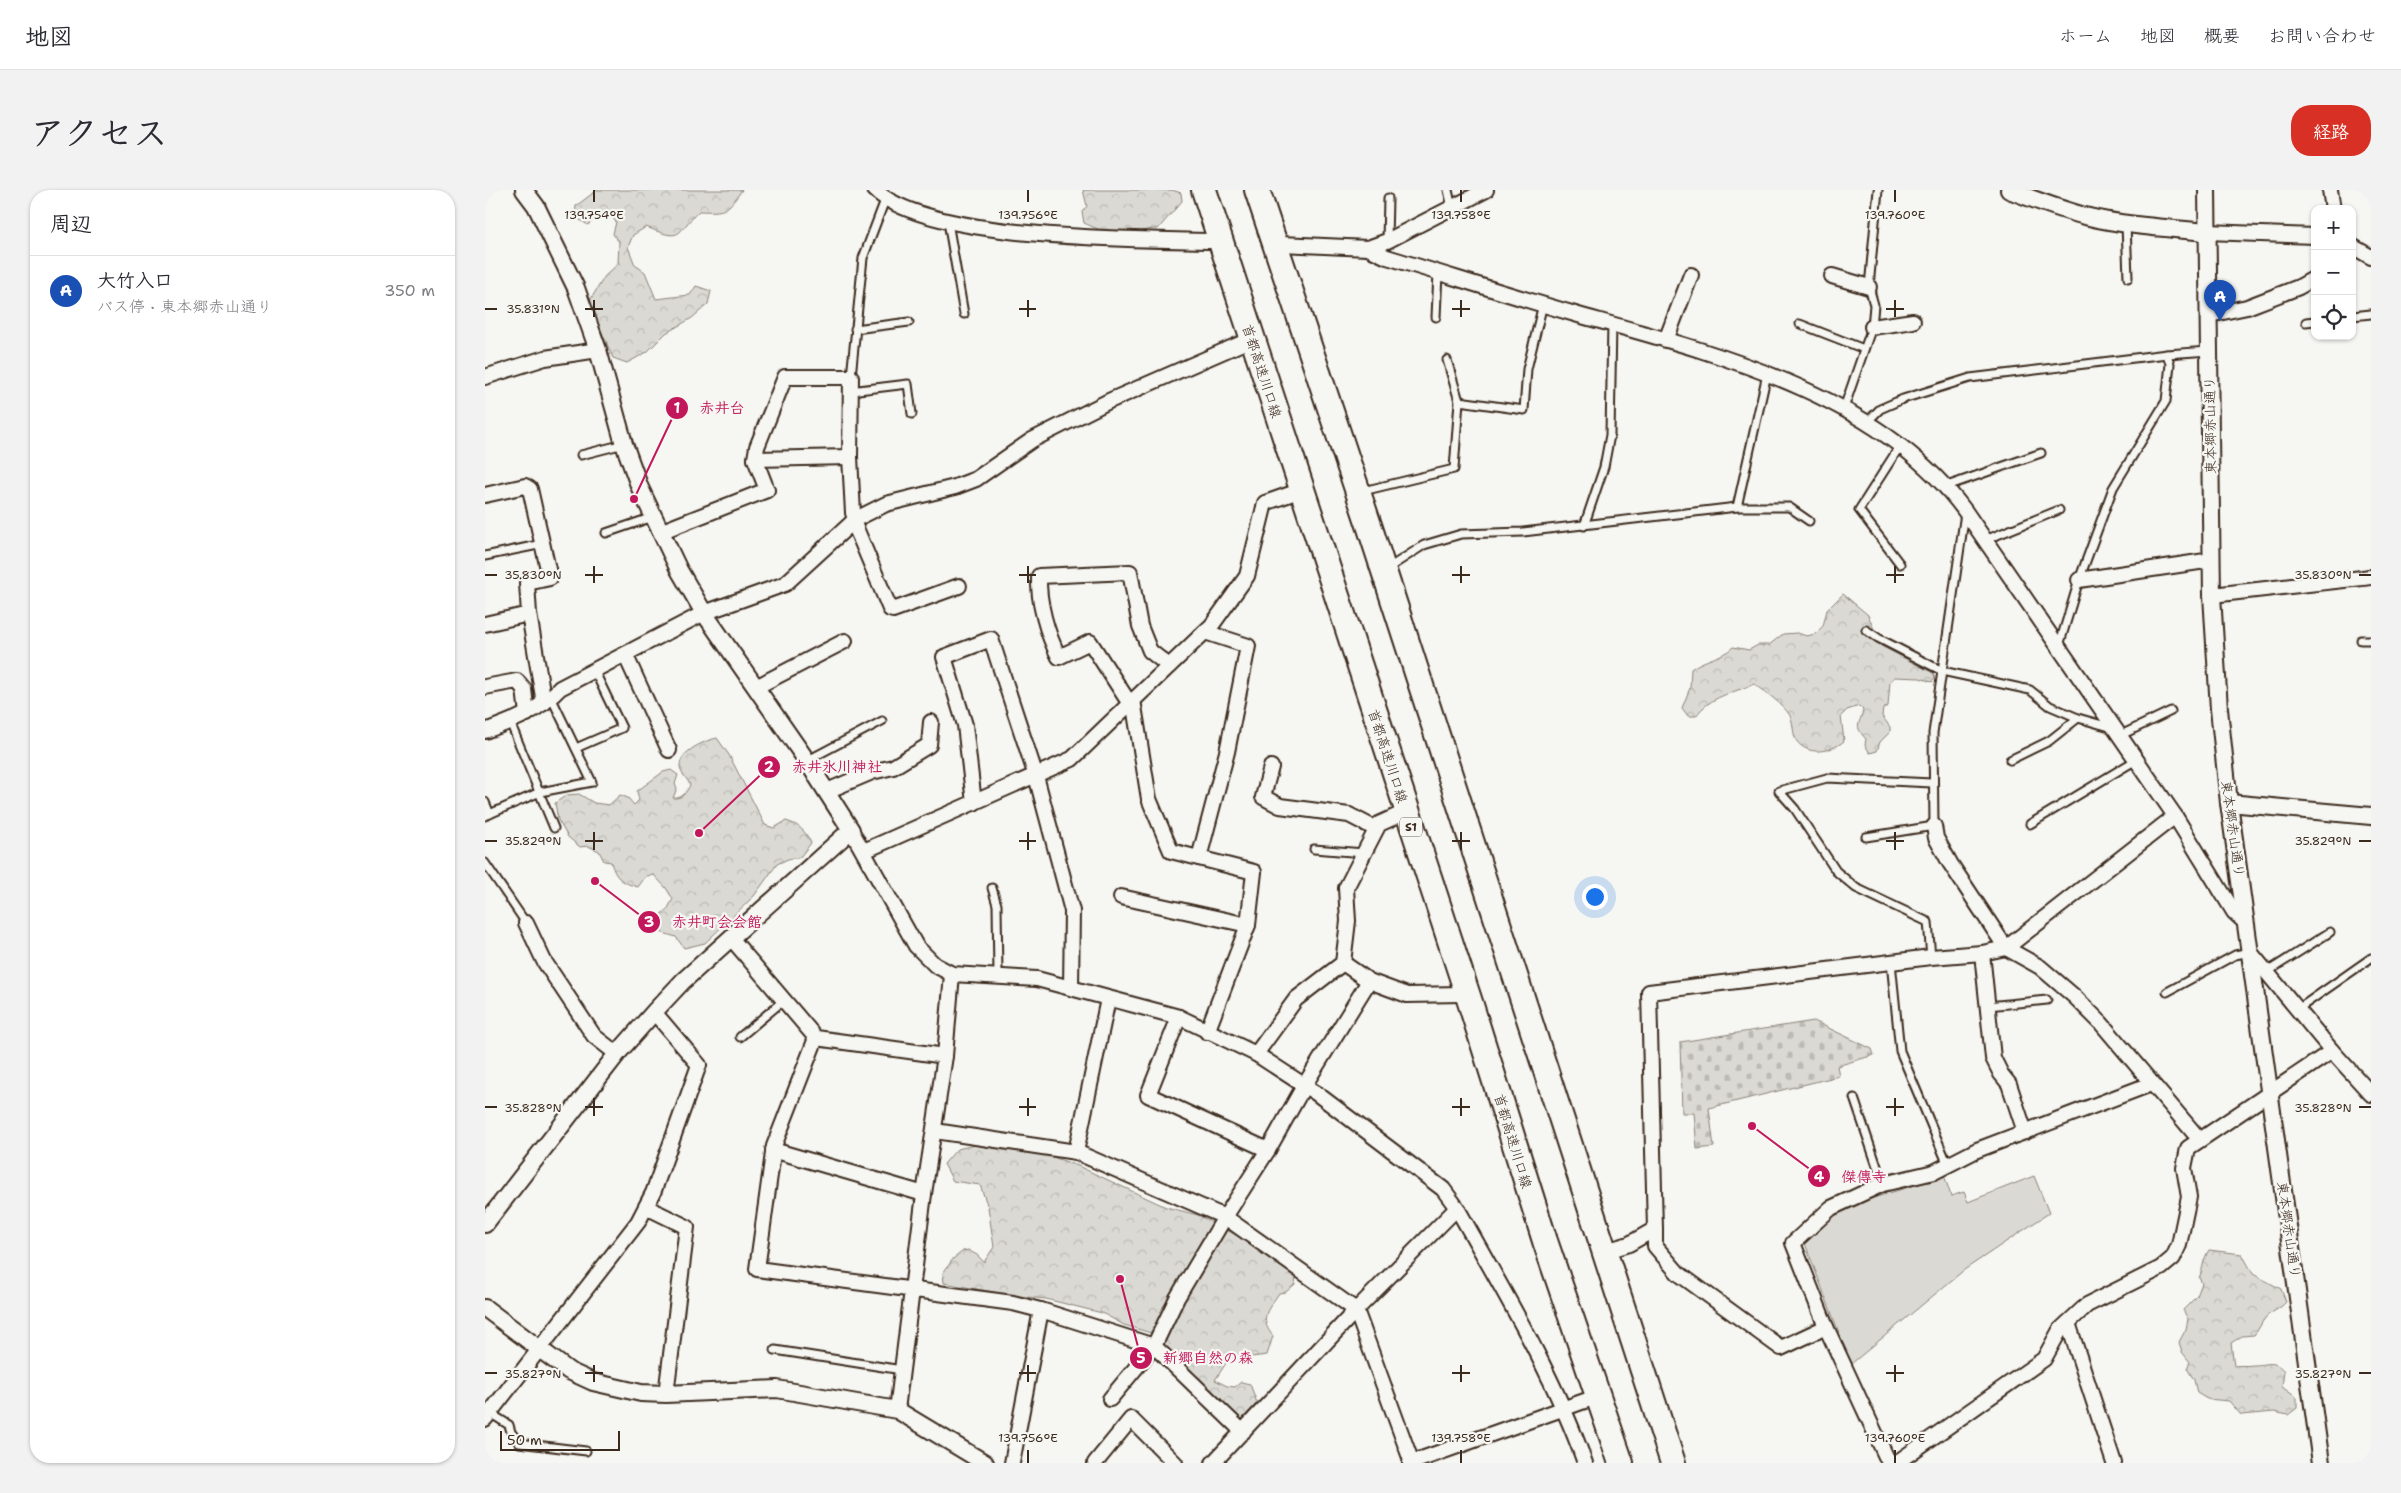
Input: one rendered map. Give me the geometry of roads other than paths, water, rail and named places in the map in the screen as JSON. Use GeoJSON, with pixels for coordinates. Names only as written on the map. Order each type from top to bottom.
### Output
{"type":"FeatureCollection","features":[{"type":"Feature","properties":{"kind":"highway","name":"首都高速川口線"},"geometry":{"type":"LineString","coordinates":[[1204,190],[1470,1002],[1545,1240],[1620,1458]]}},
{"type":"Feature","properties":{"kind":"highway"},"geometry":{"type":"LineString","coordinates":[[1241,190],[1353,527],[1418,677]]}},
{"type":"Feature","properties":{"kind":"highway"},"geometry":{"type":"LineString","coordinates":[[1257,190],[1418,677],[1673,1463]]}},
{"type":"Feature","properties":{"kind":"street"},"geometry":{"type":"LineString","coordinates":[[524,190],[535,206],[576,288],[598,350],[623,444],[657,525],[704,612],[827,791],[916,946],[935,965],[952,974],[998,975],[1037,979],[1179,1017],[1256,1054],[1304,1086],[1443,1189],[1457,1208],[1541,1360],[1565,1408],[1585,1463]]}},
{"type":"Feature","properties":{"kind":"street"},"geometry":{"type":"LineString","coordinates":[[1281,244],[1368,248],[1387,242],[1486,190]]}},
{"type":"Feature","properties":{"kind":"street"},"geometry":{"type":"LineString","coordinates":[[2009,190],[2061,210],[2126,224],[2207,232],[2311,236]]}},
{"type":"Feature","properties":{"kind":"street","name":"東本郷赤山通り"},"geometry":{"type":"LineString","coordinates":[[2207,190],[2212,595],[2219,709],[2229,803],[2321,1463]]}},
{"type":"Feature","properties":{"kind":"street"},"geometry":{"type":"LineString","coordinates":[[2330,190],[2332,205]]}},
{"type":"Feature","properties":{"kind":"street"},"geometry":{"type":"LineString","coordinates":[[880,195],[948,222],[1029,233],[1214,241]]}},
{"type":"Feature","properties":{"kind":"street"},"geometry":{"type":"LineString","coordinates":[[1368,248],[1387,257],[1667,340],[1767,374],[1845,408],[1900,446],[1947,486],[2175,816],[2234,912],[2246,924]]}},
{"type":"Feature","properties":{"kind":"street"},"geometry":{"type":"LineString","coordinates":[[2356,248],[2371,257]]}},
{"type":"Feature","properties":{"kind":"street"},"geometry":{"type":"LineString","coordinates":[[1667,340],[1691,275]]}},
{"type":"Feature","properties":{"kind":"street"},"geometry":{"type":"LineString","coordinates":[[1832,276],[1869,287]]}},
{"type":"Feature","properties":{"kind":"street"},"geometry":{"type":"LineString","coordinates":[[2209,315],[2247,307],[2299,287],[2311,280]]}},
{"type":"Feature","properties":{"kind":"street"},"geometry":{"type":"LineString","coordinates":[[1872,327],[1913,321]]}},
{"type":"Feature","properties":{"kind":"street"},"geometry":{"type":"LineString","coordinates":[[485,731],[527,714],[548,700],[560,688],[704,612],[785,584],[855,520],[886,504],[955,487],[977,479],[1031,440],[1109,402],[1247,341]]}},
{"type":"Feature","properties":{"kind":"street"},"geometry":{"type":"LineString","coordinates":[[485,377],[545,358],[598,350]]}},
{"type":"Feature","properties":{"kind":"street"},"geometry":{"type":"LineString","coordinates":[[657,525],[767,490],[755,459],[757,447],[785,377],[851,377],[853,513],[890,609],[893,610],[959,586]]}},
{"type":"Feature","properties":{"kind":"street"},"geometry":{"type":"LineString","coordinates":[[755,459],[851,457]]}},
{"type":"Feature","properties":{"kind":"street"},"geometry":{"type":"LineString","coordinates":[[485,494],[525,486],[530,489],[550,578],[527,583],[529,614],[548,700]]}},
{"type":"Feature","properties":{"kind":"street"},"geometry":{"type":"LineString","coordinates":[[863,851],[1072,759],[1212,625],[1247,576],[1265,503],[1296,492]]}},
{"type":"Feature","properties":{"kind":"street"},"geometry":{"type":"LineString","coordinates":[[2079,580],[2212,560]]}},
{"type":"Feature","properties":{"kind":"street"},"geometry":{"type":"LineString","coordinates":[[1169,666],[1150,651],[1140,626],[1130,572],[1039,576],[1038,590],[1053,645],[1059,657],[1090,642],[1131,702],[1149,799],[1171,851],[1254,872],[1248,924],[1207,1032]]}},
{"type":"Feature","properties":{"kind":"street"},"geometry":{"type":"LineString","coordinates":[[2212,595],[2371,577]]}},
{"type":"Feature","properties":{"kind":"street"},"geometry":{"type":"LineString","coordinates":[[485,624],[529,614]]}},
{"type":"Feature","properties":{"kind":"street"},"geometry":{"type":"LineString","coordinates":[[1199,858],[1227,752],[1248,646],[1205,632]]}},
{"type":"Feature","properties":{"kind":"street"},"geometry":{"type":"LineString","coordinates":[[974,803],[965,725],[944,657],[991,639],[1036,776],[1073,911],[1071,988]]}},
{"type":"Feature","properties":{"kind":"street"},"geometry":{"type":"LineString","coordinates":[[755,687],[845,641]]}},
{"type":"Feature","properties":{"kind":"street"},"geometry":{"type":"LineString","coordinates":[[625,654],[669,750]]}},
{"type":"Feature","properties":{"kind":"street"},"geometry":{"type":"LineString","coordinates":[[485,687],[517,681],[524,690],[527,714]]}},
{"type":"Feature","properties":{"kind":"street"},"geometry":{"type":"LineString","coordinates":[[827,791],[872,772],[893,767],[929,745],[931,722]]}},
{"type":"Feature","properties":{"kind":"street"},"geometry":{"type":"LineString","coordinates":[[1271,767],[1263,797],[1280,806],[1349,815],[1376,829]]}},
{"type":"Feature","properties":{"kind":"street"},"geometry":{"type":"LineString","coordinates":[[2229,803],[2371,816]]}},
{"type":"Feature","properties":{"kind":"street"},"geometry":{"type":"LineString","coordinates":[[1256,1054],[1296,998],[1343,963],[1348,921],[1346,888],[1379,824],[1399,815]]}},
{"type":"Feature","properties":{"kind":"street"},"geometry":{"type":"LineString","coordinates":[[1826,1327],[1781,1348],[1678,1273],[1655,1246],[1649,992],[1931,957],[1982,953],[2006,948],[2175,816]]}},
{"type":"Feature","properties":{"kind":"street"},"geometry":{"type":"LineString","coordinates":[[1934,826],[1936,838],[1950,863],[2006,948],[2040,967],[2101,1023],[2200,1140]]}},
{"type":"Feature","properties":{"kind":"street"},"geometry":{"type":"LineString","coordinates":[[485,1224],[617,1054],[654,1012],[683,981],[851,830]]}},
{"type":"Feature","properties":{"kind":"street"},"geometry":{"type":"LineString","coordinates":[[1121,897],[1248,924]]}},
{"type":"Feature","properties":{"kind":"street"},"geometry":{"type":"LineString","coordinates":[[526,923],[544,961],[595,1036],[617,1054]]}},
{"type":"Feature","properties":{"kind":"street"},"geometry":{"type":"LineString","coordinates":[[731,938],[817,1038],[945,1056]]}},
{"type":"Feature","properties":{"kind":"street"},"geometry":{"type":"LineString","coordinates":[[2250,952],[2332,1051],[2371,1093]]}},
{"type":"Feature","properties":{"kind":"street"},"geometry":{"type":"LineString","coordinates":[[1982,953],[1993,1058],[2001,1074],[2009,1084],[2025,1132]]}},
{"type":"Feature","properties":{"kind":"street"},"geometry":{"type":"LineString","coordinates":[[1343,963],[1369,981],[1407,995],[1461,994]]}},
{"type":"Feature","properties":{"kind":"street"},"geometry":{"type":"LineString","coordinates":[[897,1410],[923,1194],[935,1131],[945,1056],[952,974]]}},
{"type":"Feature","properties":{"kind":"street"},"geometry":{"type":"LineString","coordinates":[[1109,1399],[1154,1346],[1177,1298],[1225,1216],[1268,1150],[1304,1086],[1369,981]]}},
{"type":"Feature","properties":{"kind":"street"},"geometry":{"type":"LineString","coordinates":[[1076,1152],[1108,999]]}},
{"type":"Feature","properties":{"kind":"street"},"geometry":{"type":"LineString","coordinates":[[487,1416],[638,1222],[646,1207],[699,1065],[654,1012]]}},
{"type":"Feature","properties":{"kind":"street"},"geometry":{"type":"LineString","coordinates":[[1179,1017],[1148,1095],[1268,1150]]}},
{"type":"Feature","properties":{"kind":"street"},"geometry":{"type":"LineString","coordinates":[[817,1038],[773,1150],[757,1269],[1013,1303],[1154,1346],[1243,1432]]}},
{"type":"Feature","properties":{"kind":"street"},"geometry":{"type":"LineString","coordinates":[[1896,1463],[2044,1359],[2060,1330],[2087,1305],[2161,1268],[2173,1258],[2179,1245],[2189,1197],[2184,1168],[2188,1148],[2332,1051]]}},
{"type":"Feature","properties":{"kind":"street"},"geometry":{"type":"LineString","coordinates":[[1889,1463],[1826,1327],[1793,1243],[1831,1208],[1883,1184],[1934,1172],[1977,1150],[2151,1084]]}},
{"type":"Feature","properties":{"kind":"street"},"geometry":{"type":"LineString","coordinates":[[935,1131],[1076,1152],[1225,1216],[1356,1310],[1411,1463],[1593,1398]]}},
{"type":"Feature","properties":{"kind":"street"},"geometry":{"type":"LineString","coordinates":[[773,1150],[923,1194]]}},
{"type":"Feature","properties":{"kind":"street"},"geometry":{"type":"LineString","coordinates":[[646,1207],[687,1227],[666,1394]]}},
{"type":"Feature","properties":{"kind":"street"},"geometry":{"type":"LineString","coordinates":[[1213,1463],[1356,1310],[1457,1208]]}},
{"type":"Feature","properties":{"kind":"street"},"geometry":{"type":"LineString","coordinates":[[1609,1250],[1629,1244],[1655,1229]]}},
{"type":"Feature","properties":{"kind":"street"},"geometry":{"type":"LineString","coordinates":[[485,1308],[569,1371],[593,1382],[633,1391],[666,1394],[777,1389],[897,1410],[985,1463]]}},
{"type":"Feature","properties":{"kind":"street"},"geometry":{"type":"LineString","coordinates":[[1012,1463],[1041,1310]]}},
{"type":"Feature","properties":{"kind":"street"},"geometry":{"type":"LineString","coordinates":[[2068,1323],[2114,1463]]}},
{"type":"Feature","properties":{"kind":"street"},"geometry":{"type":"LineString","coordinates":[[1095,1463],[1131,1419],[1175,1463]]}},
{"type":"Feature","properties":{"kind":"lane"},"geometry":{"type":"LineString","coordinates":[[1448,190],[1452,208]]}},
{"type":"Feature","properties":{"kind":"lane"},"geometry":{"type":"LineString","coordinates":[[1845,408],[1872,327],[1873,305],[1869,287],[1878,190]]}},
{"type":"Feature","properties":{"kind":"lane"},"geometry":{"type":"LineString","coordinates":[[851,377],[863,258],[880,195]]}},
{"type":"Feature","properties":{"kind":"lane"},"geometry":{"type":"LineString","coordinates":[[1387,242],[1388,198]]}},
{"type":"Feature","properties":{"kind":"lane"},"geometry":{"type":"LineString","coordinates":[[948,222],[964,314]]}},
{"type":"Feature","properties":{"kind":"lane"},"geometry":{"type":"LineString","coordinates":[[2126,224],[2128,278]]}},
{"type":"Feature","properties":{"kind":"lane"},"geometry":{"type":"LineString","coordinates":[[1436,317],[1438,273]]}},
{"type":"Feature","properties":{"kind":"lane"},"geometry":{"type":"LineString","coordinates":[[1459,401],[1524,410],[1527,369],[1543,304]]}},
{"type":"Feature","properties":{"kind":"lane"},"geometry":{"type":"LineString","coordinates":[[2356,316],[2371,314]]}},
{"type":"Feature","properties":{"kind":"lane"},"geometry":{"type":"LineString","coordinates":[[2306,322],[2311,321]]}},
{"type":"Feature","properties":{"kind":"lane"},"geometry":{"type":"LineString","coordinates":[[855,329],[909,322]]}},
{"type":"Feature","properties":{"kind":"lane"},"geometry":{"type":"LineString","coordinates":[[1584,526],[1604,467],[1610,435],[1612,324]]}},
{"type":"Feature","properties":{"kind":"lane"},"geometry":{"type":"LineString","coordinates":[[1800,324],[1864,349]]}},
{"type":"Feature","properties":{"kind":"lane"},"geometry":{"type":"LineString","coordinates":[[1867,422],[1880,409],[1903,399],[1970,378],[2167,354],[2209,351]]}},
{"type":"Feature","properties":{"kind":"lane"},"geometry":{"type":"LineString","coordinates":[[2059,648],[2079,580],[2113,488],[2165,401],[2170,364],[2167,354]]}},
{"type":"Feature","properties":{"kind":"lane"},"geometry":{"type":"LineString","coordinates":[[1367,490],[1454,469],[1459,401],[1447,360]]}},
{"type":"Feature","properties":{"kind":"lane"},"geometry":{"type":"LineString","coordinates":[[1737,507],[1767,374]]}},
{"type":"Feature","properties":{"kind":"lane"},"geometry":{"type":"LineString","coordinates":[[851,391],[908,384],[913,414]]}},
{"type":"Feature","properties":{"kind":"lane"},"geometry":{"type":"LineString","coordinates":[[581,455],[623,444]]}},
{"type":"Feature","properties":{"kind":"lane"},"geometry":{"type":"LineString","coordinates":[[1900,446],[1859,510],[1900,564]]}},
{"type":"Feature","properties":{"kind":"lane"},"geometry":{"type":"LineString","coordinates":[[1947,486],[2041,453]]}},
{"type":"Feature","properties":{"kind":"lane"},"geometry":{"type":"LineString","coordinates":[[1393,565],[1424,546],[1461,534],[1523,532],[1737,507],[1789,507],[1809,522]]}},
{"type":"Feature","properties":{"kind":"lane"},"geometry":{"type":"LineString","coordinates":[[1985,540],[2059,510]]}},
{"type":"Feature","properties":{"kind":"lane"},"geometry":{"type":"LineString","coordinates":[[1866,838],[1934,826],[1932,783],[1933,733],[1965,511]]}},
{"type":"Feature","properties":{"kind":"lane"},"geometry":{"type":"LineString","coordinates":[[606,533],[657,525]]}},
{"type":"Feature","properties":{"kind":"lane"},"geometry":{"type":"LineString","coordinates":[[485,556],[543,544]]}},
{"type":"Feature","properties":{"kind":"lane"},"geometry":{"type":"LineString","coordinates":[[1866,630],[1942,671],[2030,690],[2050,706],[2116,732],[2171,711]]}},
{"type":"Feature","properties":{"kind":"lane"},"geometry":{"type":"LineString","coordinates":[[2361,640],[2371,640]]}},
{"type":"Feature","properties":{"kind":"lane"},"geometry":{"type":"LineString","coordinates":[[576,748],[622,728],[594,670]]}},
{"type":"Feature","properties":{"kind":"lane"},"geometry":{"type":"LineString","coordinates":[[485,802],[488,815],[540,792],[592,782],[576,748],[548,700]]}},
{"type":"Feature","properties":{"kind":"lane"},"geometry":{"type":"LineString","coordinates":[[2010,760],[2049,741],[2078,718]]}},
{"type":"Feature","properties":{"kind":"lane"},"geometry":{"type":"LineString","coordinates":[[807,760],[882,721]]}},
{"type":"Feature","properties":{"kind":"lane"},"geometry":{"type":"LineString","coordinates":[[510,722],[554,828]]}},
{"type":"Feature","properties":{"kind":"lane"},"geometry":{"type":"LineString","coordinates":[[2031,824],[2136,760]]}},
{"type":"Feature","properties":{"kind":"lane"},"geometry":{"type":"LineString","coordinates":[[1931,957],[1928,922],[1856,888],[1836,871],[1795,809],[1779,791],[1827,778],[1932,783]]}},
{"type":"Feature","properties":{"kind":"lane"},"geometry":{"type":"LineString","coordinates":[[1314,849],[1364,853]]}},
{"type":"Feature","properties":{"kind":"lane"},"geometry":{"type":"LineString","coordinates":[[485,862],[526,923]]}},
{"type":"Feature","properties":{"kind":"lane"},"geometry":{"type":"LineString","coordinates":[[992,888],[997,905],[998,975]]}},
{"type":"Feature","properties":{"kind":"lane"},"geometry":{"type":"LineString","coordinates":[[2267,972],[2330,932]]}},
{"type":"Feature","properties":{"kind":"lane"},"geometry":{"type":"LineString","coordinates":[[2167,992],[2235,955],[2250,952]]}},
{"type":"Feature","properties":{"kind":"lane"},"geometry":{"type":"LineString","coordinates":[[2298,1009],[2371,958]]}},
{"type":"Feature","properties":{"kind":"lane"},"geometry":{"type":"LineString","coordinates":[[1891,962],[1900,1051],[1948,1165]]}},
{"type":"Feature","properties":{"kind":"lane"},"geometry":{"type":"LineString","coordinates":[[740,1037],[784,1000]]}},
{"type":"Feature","properties":{"kind":"lane"},"geometry":{"type":"LineString","coordinates":[[1987,1006],[2047,1000]]}},
{"type":"Feature","properties":{"kind":"lane"},"geometry":{"type":"LineString","coordinates":[[1854,1098],[1883,1184]]}},
{"type":"Feature","properties":{"kind":"lane"},"geometry":{"type":"LineString","coordinates":[[775,1350],[902,1370]]}},
{"type":"Feature","properties":{"kind":"lane"},"geometry":{"type":"LineString","coordinates":[[487,1416],[509,1425],[511,1432],[519,1443],[586,1451]]}},
{"type":"Feature","properties":{"kind":"place","name":"大竹入口"},"geometry":{"type":"Point","coordinates":[2220,321]}},
{"type":"Feature","properties":{"kind":"place","name":"赤井台"},"geometry":{"type":"Point","coordinates":[634,499]}},
{"type":"Feature","properties":{"kind":"place","name":"赤井氷川神社"},"geometry":{"type":"Point","coordinates":[699,833]}},
{"type":"Feature","properties":{"kind":"place","name":"赤井町会会館"},"geometry":{"type":"Point","coordinates":[595,881]}},
{"type":"Feature","properties":{"kind":"place","name":"傑傳寺"},"geometry":{"type":"Point","coordinates":[1752,1126]}},
{"type":"Feature","properties":{"kind":"place","name":"新郷自然の森"},"geometry":{"type":"Point","coordinates":[1120,1279]}}]}
